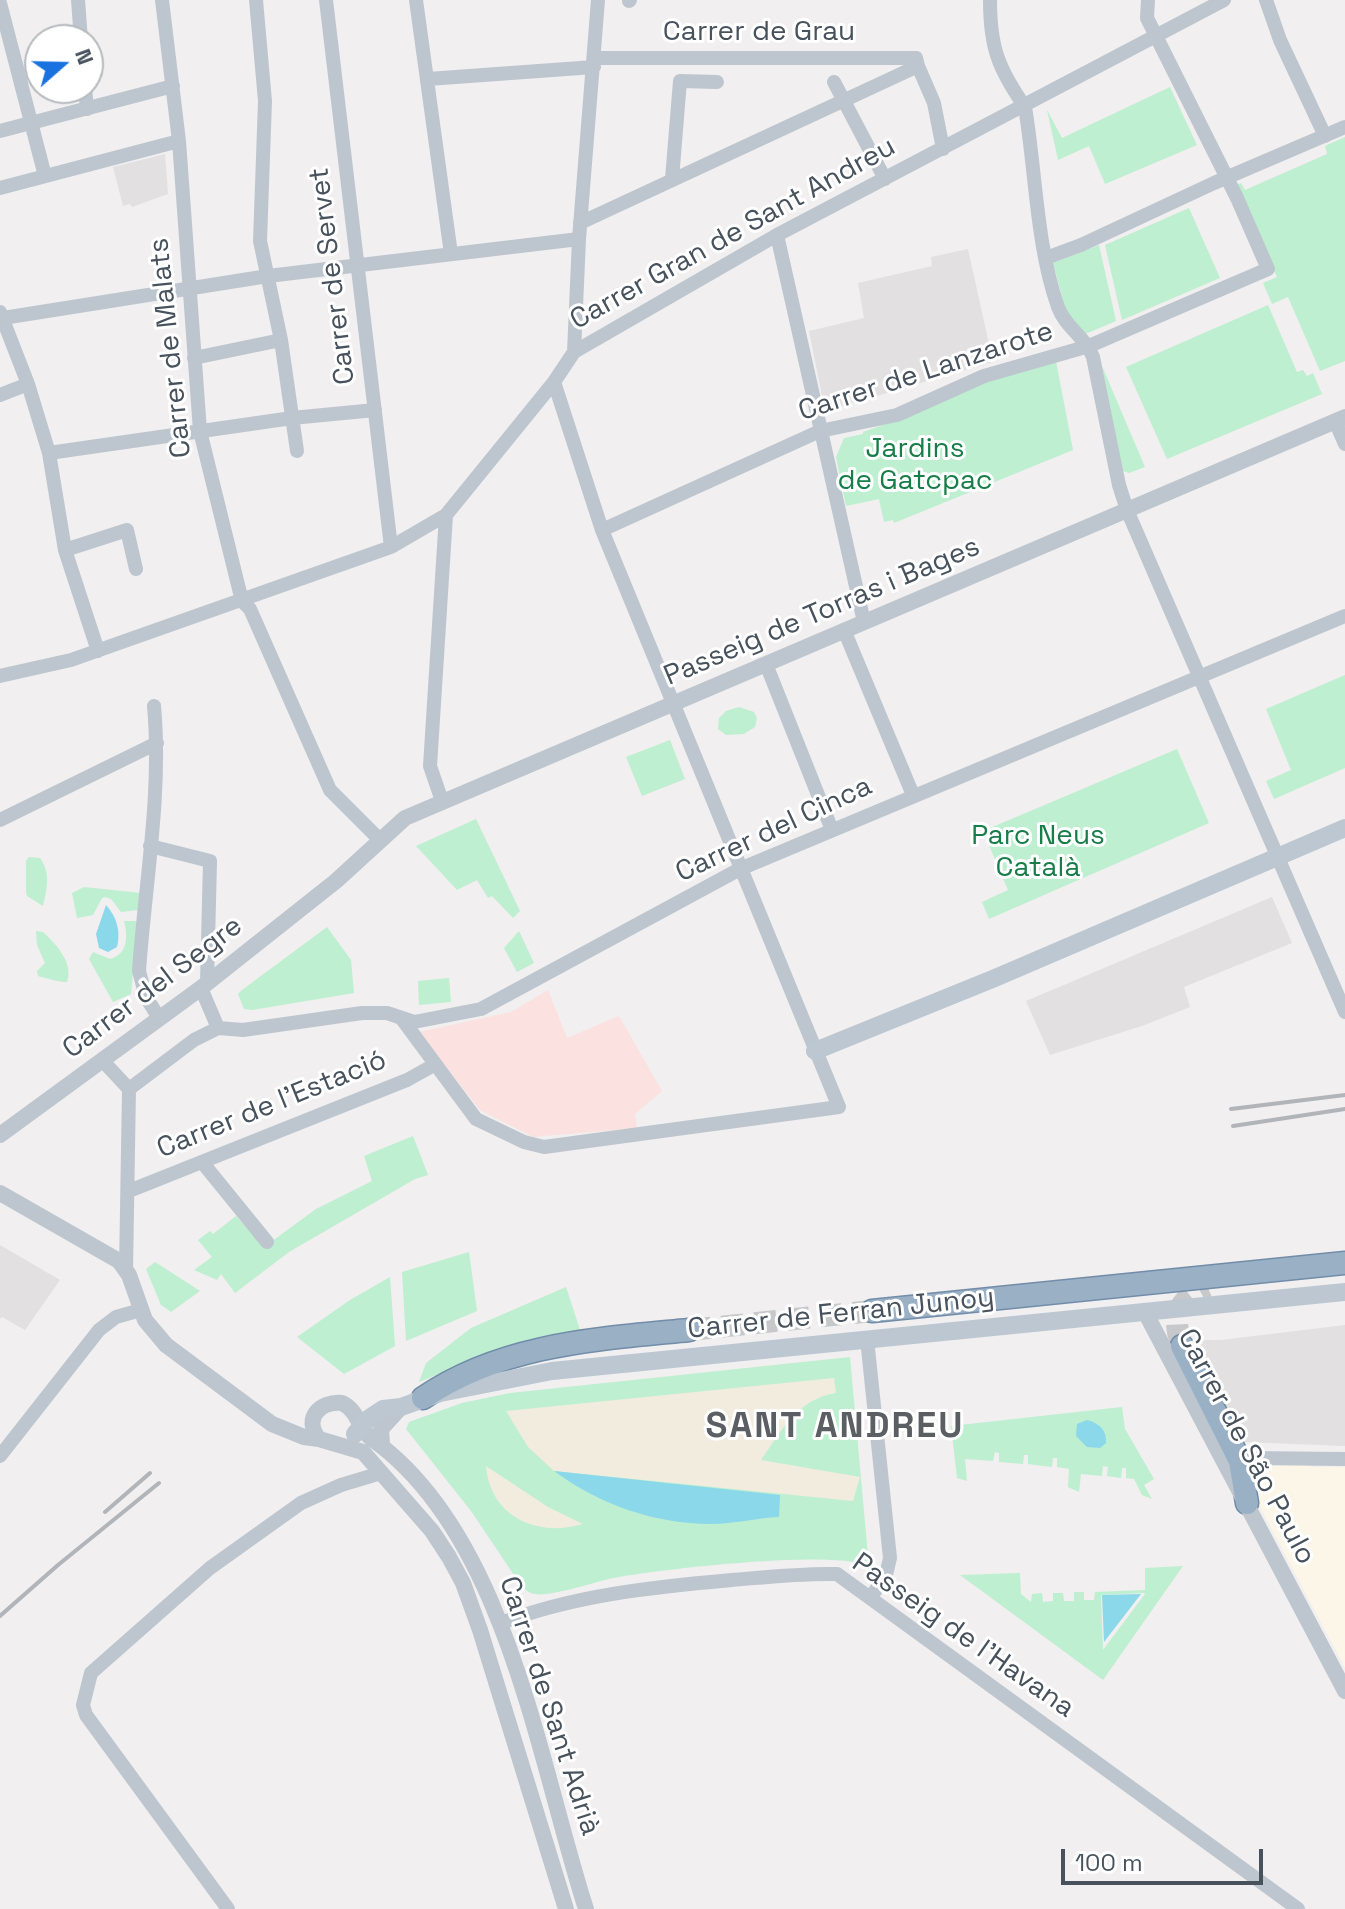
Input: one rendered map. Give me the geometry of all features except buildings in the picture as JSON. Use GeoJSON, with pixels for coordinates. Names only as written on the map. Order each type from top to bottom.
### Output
{"type":"FeatureCollection","features":[{"type":"Feature","properties":{"kind":"highway"},"geometry":{"type":"LineString","coordinates":[[872,1311],[1217,1281],[1345,1263]]}},
{"type":"Feature","properties":{"kind":"highway"},"geometry":{"type":"LineString","coordinates":[[423,1398],[469,1371],[543,1348],[585,1340],[689,1330]]}},
{"type":"Feature","properties":{"kind":"highway"},"geometry":{"type":"LineString","coordinates":[[1182,1346],[1234,1464],[1247,1503]]}},
{"type":"Feature","properties":{"kind":"main road"},"geometry":{"type":"LineString","coordinates":[[815,1051],[995,978],[1345,828]]}},
{"type":"Feature","properties":{"kind":"main road","name":"Carrer de Ferran Junoy"},"geometry":{"type":"LineString","coordinates":[[358,1425],[381,1410],[401,1407],[423,1398],[552,1371],[1345,1292]]}},
{"type":"Feature","properties":{"kind":"street"},"geometry":{"type":"LineString","coordinates":[[78,0],[80,24]]}},
{"type":"Feature","properties":{"kind":"street","name":"Carrer de Malats"},"geometry":{"type":"LineString","coordinates":[[162,0],[179,141],[200,431],[242,601],[250,609],[330,790],[379,839]]}},
{"type":"Feature","properties":{"kind":"street"},"geometry":{"type":"LineString","coordinates":[[256,0],[265,101],[260,241],[281,340],[297,451]]}},
{"type":"Feature","properties":{"kind":"street","name":"Carrer de Servet"},"geometry":{"type":"LineString","coordinates":[[326,0],[391,547]]}},
{"type":"Feature","properties":{"kind":"street"},"geometry":{"type":"LineString","coordinates":[[416,0],[451,254]]}},
{"type":"Feature","properties":{"kind":"street"},"geometry":{"type":"LineString","coordinates":[[574,352],[580,223],[598,0]]}},
{"type":"Feature","properties":{"kind":"street"},"geometry":{"type":"LineString","coordinates":[[990,0],[990,35],[1011,86],[1025,107],[1046,258],[1059,309],[1069,327],[1089,346],[1127,510],[1345,1012]]}},
{"type":"Feature","properties":{"kind":"street"},"geometry":{"type":"LineString","coordinates":[[1148,0],[1147,18],[1227,178]]}},
{"type":"Feature","properties":{"kind":"street","name":"Carrer Gran de Sant Andreu"},"geometry":{"type":"LineString","coordinates":[[0,676],[71,660],[391,547],[446,515],[554,382],[574,352],[777,235],[1224,0]]}},
{"type":"Feature","properties":{"kind":"street"},"geometry":{"type":"LineString","coordinates":[[1266,0],[1280,40],[1325,136]]}},
{"type":"Feature","properties":{"kind":"street"},"geometry":{"type":"LineString","coordinates":[[0,3],[45,176]]}},
{"type":"Feature","properties":{"kind":"street","name":"Carrer de Grau"},"geometry":{"type":"LineString","coordinates":[[428,79],[594,62],[916,58],[918,66]]}},
{"type":"Feature","properties":{"kind":"street"},"geometry":{"type":"LineString","coordinates":[[580,223],[918,66],[934,103],[943,149]]}},
{"type":"Feature","properties":{"kind":"street"},"geometry":{"type":"LineString","coordinates":[[672,179],[680,81],[717,82]]}},
{"type":"Feature","properties":{"kind":"street"},"geometry":{"type":"LineString","coordinates":[[834,82],[885,179]]}},
{"type":"Feature","properties":{"kind":"street"},"geometry":{"type":"LineString","coordinates":[[0,131],[173,86]]}},
{"type":"Feature","properties":{"kind":"street"},"geometry":{"type":"LineString","coordinates":[[87,104],[87,109]]}},
{"type":"Feature","properties":{"kind":"street"},"geometry":{"type":"LineString","coordinates":[[1046,258],[1345,127]]}},
{"type":"Feature","properties":{"kind":"street"},"geometry":{"type":"LineString","coordinates":[[0,188],[179,141]]}},
{"type":"Feature","properties":{"kind":"street","name":"Carrer de Lanzarote"},"geometry":{"type":"LineString","coordinates":[[602,530],[820,431],[897,415],[984,376],[1089,346],[1268,269],[1227,178]]}},
{"type":"Feature","properties":{"kind":"street"},"geometry":{"type":"LineString","coordinates":[[777,235],[864,622]]}},
{"type":"Feature","properties":{"kind":"street"},"geometry":{"type":"LineString","coordinates":[[98,651],[65,550],[49,453],[28,384],[1,315],[268,276],[358,268],[579,239]]}},
{"type":"Feature","properties":{"kind":"street"},"geometry":{"type":"LineString","coordinates":[[194,358],[281,340]]}},
{"type":"Feature","properties":{"kind":"street"},"geometry":{"type":"LineString","coordinates":[[402,1019],[476,1119],[524,1142],[544,1147],[839,1107],[602,530],[554,382]]}},
{"type":"Feature","properties":{"kind":"street"},"geometry":{"type":"LineString","coordinates":[[0,395],[28,384]]}},
{"type":"Feature","properties":{"kind":"street"},"geometry":{"type":"LineString","coordinates":[[49,453],[292,418],[375,410]]}},
{"type":"Feature","properties":{"kind":"street"},"geometry":{"type":"LineString","coordinates":[[1340,419],[1345,444]]}},
{"type":"Feature","properties":{"kind":"street","name":"Passeig de Torras i Bages"},"geometry":{"type":"LineString","coordinates":[[336,881],[405,818],[1340,419]]}},
{"type":"Feature","properties":{"kind":"street"},"geometry":{"type":"LineString","coordinates":[[442,801],[430,766],[446,515]]}},
{"type":"Feature","properties":{"kind":"street"},"geometry":{"type":"LineString","coordinates":[[65,550],[127,530],[136,569]]}},
{"type":"Feature","properties":{"kind":"street","name":"Carrer del Cinca"},"geometry":{"type":"LineString","coordinates":[[218,1028],[243,1030],[362,1013],[387,1013],[414,1022],[432,1021],[481,1009],[740,869],[1345,616]]}},
{"type":"Feature","properties":{"kind":"street"},"geometry":{"type":"LineString","coordinates":[[844,630],[913,795]]}},
{"type":"Feature","properties":{"kind":"street"},"geometry":{"type":"LineString","coordinates":[[766,664],[832,830]]}},
{"type":"Feature","properties":{"kind":"street"},"geometry":{"type":"LineString","coordinates":[[154,706],[157,743],[139,971],[146,997],[159,1018]]}},
{"type":"Feature","properties":{"kind":"street"},"geometry":{"type":"LineString","coordinates":[[0,820],[157,743]]}},
{"type":"Feature","properties":{"kind":"street"},"geometry":{"type":"LineString","coordinates":[[129,1089],[194,1040],[218,1028],[204,986],[210,861],[150,846]]}},
{"type":"Feature","properties":{"kind":"street","name":"Carrer del Segre"},"geometry":{"type":"LineString","coordinates":[[0,1135],[204,986],[336,881]]}},
{"type":"Feature","properties":{"kind":"street"},"geometry":{"type":"LineString","coordinates":[[102,1060],[129,1089],[126,1270]]}},
{"type":"Feature","properties":{"kind":"street","name":"Carrer de l'Estació"},"geometry":{"type":"LineString","coordinates":[[129,1191],[407,1080],[434,1065]]}},
{"type":"Feature","properties":{"kind":"street"},"geometry":{"type":"LineString","coordinates":[[202,1162],[267,1242]]}},
{"type":"Feature","properties":{"kind":"street"},"geometry":{"type":"LineString","coordinates":[[0,1193],[114,1257],[126,1270],[149,1327],[166,1345],[260,1417],[285,1430],[304,1437],[338,1444],[349,1440],[358,1425],[350,1407],[333,1402],[285,1430]]}},
{"type":"Feature","properties":{"kind":"street"},"geometry":{"type":"LineString","coordinates":[[0,1456],[99,1330],[116,1317],[141,1310]]}},
{"type":"Feature","properties":{"kind":"street","name":"Carrer de São Paulo"},"geometry":{"type":"LineString","coordinates":[[1145,1312],[1234,1464]]}},
{"type":"Feature","properties":{"kind":"street"},"geometry":{"type":"LineString","coordinates":[[867,1339],[890,1558],[886,1575],[871,1597]]}},
{"type":"Feature","properties":{"kind":"street"},"geometry":{"type":"LineString","coordinates":[[382,1444],[381,1429],[401,1407]]}},
{"type":"Feature","properties":{"kind":"street"},"geometry":{"type":"LineString","coordinates":[[312,1417],[311,1425],[319,1439]]}},
{"type":"Feature","properties":{"kind":"street","name":"Carrer de Sant Adrià"},"geometry":{"type":"LineString","coordinates":[[358,1425],[409,1471],[445,1515],[479,1572],[501,1623],[586,1909]]}},
{"type":"Feature","properties":{"kind":"street","name":"Carrer de Sant Adrià"},"geometry":{"type":"LineString","coordinates":[[338,1444],[363,1452],[432,1531],[463,1583],[566,1909]]}},
{"type":"Feature","properties":{"kind":"street"},"geometry":{"type":"LineString","coordinates":[[1234,1464],[1247,1458],[1345,1459]]}},
{"type":"Feature","properties":{"kind":"street"},"geometry":{"type":"LineString","coordinates":[[228,1909],[86,1715],[83,1705],[91,1673],[210,1568],[301,1503],[333,1488],[381,1473]]}},
{"type":"Feature","properties":{"kind":"street","name":"Carrer de São Paulo"},"geometry":{"type":"LineString","coordinates":[[1247,1503],[1345,1691]]}},
{"type":"Feature","properties":{"kind":"street","name":"Passeig de l'Havana"},"geometry":{"type":"LineString","coordinates":[[501,1623],[549,1607],[606,1594],[764,1576],[837,1574],[1298,1909]]}},
{"type":"Feature","properties":{"kind":"street"},"geometry":{"type":"LineString","coordinates":[[480,1630],[501,1623]]}},
{"type":"Feature","properties":{"kind":"shaded area"},"geometry":{"type":"Polygon","coordinates":[[[165,154],[168,194],[132,207],[130,204],[123,206],[113,167],[165,154]]]}},
{"type":"Feature","properties":{"kind":"shaded area"},"geometry":{"type":"Polygon","coordinates":[[[968,249],[993,362],[825,411],[809,331],[864,318],[858,283],[932,266],[931,257],[968,249]]]}},
{"type":"Feature","properties":{"kind":"shaded area"},"geometry":{"type":"Polygon","coordinates":[[[1272,897],[1292,943],[1184,987],[1190,1007],[1142,1026],[1050,1055],[1026,1001],[1272,897]]]}},
{"type":"Feature","properties":{"kind":"shaded area"},"geometry":{"type":"Polygon","coordinates":[[[548,990],[567,1038],[619,1016],[662,1091],[635,1114],[637,1128],[533,1137],[480,1110],[419,1032],[511,1012],[548,990]]]}},
{"type":"Feature","properties":{"kind":"shaded area"},"geometry":{"type":"Polygon","coordinates":[[[0,1245],[60,1280],[25,1330],[2,1317],[0,1319],[0,1245]]]}},
{"type":"Feature","properties":{"kind":"shaded area"},"geometry":{"type":"Polygon","coordinates":[[[1345,1325],[1345,1446],[1244,1442],[1192,1340],[1221,1340],[1345,1325]]]}},
{"type":"Feature","properties":{"kind":"shaded area"},"geometry":{"type":"Polygon","coordinates":[[[1303,1462],[1312,1467],[1345,1467],[1345,1668],[1259,1505],[1251,1469],[1252,1464],[1303,1462]]]}},
{"type":"Feature","properties":{"kind":"green space"},"geometry":{"type":"Polygon","coordinates":[[[1170,87],[1197,145],[1105,184],[1089,146],[1058,160],[1047,110],[1062,138],[1170,87]]]}},
{"type":"Feature","properties":{"kind":"green space"},"geometry":{"type":"Polygon","coordinates":[[[1345,137],[1345,361],[1320,371],[1288,297],[1272,304],[1263,283],[1277,277],[1236,185],[1241,183],[1245,190],[1327,154],[1325,146],[1345,137]]]}},
{"type":"Feature","properties":{"kind":"green space"},"geometry":{"type":"Polygon","coordinates":[[[1189,208],[1220,278],[1122,320],[1105,245],[1189,208]]]}},
{"type":"Feature","properties":{"kind":"green space"},"geometry":{"type":"Polygon","coordinates":[[[1099,245],[1116,321],[1083,335],[1067,315],[1053,263],[1099,245]]]}},
{"type":"Feature","properties":{"kind":"green space"},"geometry":{"type":"Polygon","coordinates":[[[1268,305],[1297,372],[1303,370],[1307,376],[1313,373],[1322,394],[1167,459],[1126,367],[1268,305]]]}},
{"type":"Feature","properties":{"kind":"green space","name":"Jardins de Gatcpac"},"geometry":{"type":"Polygon","coordinates":[[[1056,361],[1073,450],[894,523],[893,520],[884,522],[879,499],[846,506],[836,457],[844,438],[863,434],[922,411],[984,376],[1056,361]]]}},
{"type":"Feature","properties":{"kind":"green space"},"geometry":{"type":"Polygon","coordinates":[[[1102,366],[1145,467],[1129,473],[1123,471],[1102,366]]]}},
{"type":"Feature","properties":{"kind":"green space"},"geometry":{"type":"Polygon","coordinates":[[[1345,675],[1345,768],[1274,799],[1266,781],[1291,770],[1266,709],[1345,675]]]}},
{"type":"Feature","properties":{"kind":"green space"},"geometry":{"type":"Polygon","coordinates":[[[739,707],[754,712],[757,718],[755,727],[744,734],[726,735],[718,729],[719,718],[726,711],[739,707]]]}},
{"type":"Feature","properties":{"kind":"green space"},"geometry":{"type":"Polygon","coordinates":[[[670,740],[685,779],[642,796],[626,757],[670,740]]]}},
{"type":"Feature","properties":{"kind":"green space","name":"Parc Neus Català"},"geometry":{"type":"Polygon","coordinates":[[[1177,749],[1209,823],[989,919],[982,902],[1008,890],[983,831],[1177,749]]]}},
{"type":"Feature","properties":{"kind":"green space"},"geometry":{"type":"Polygon","coordinates":[[[476,819],[520,911],[513,918],[492,896],[488,898],[477,880],[457,890],[416,846],[476,819]]]}},
{"type":"Feature","properties":{"kind":"green space"},"geometry":{"type":"Polygon","coordinates":[[[29,857],[40,858],[46,869],[47,887],[43,906],[27,896],[26,861],[29,857]]]}},
{"type":"Feature","properties":{"kind":"green space"},"geometry":{"type":"Polygon","coordinates":[[[84,887],[141,893],[138,910],[121,912],[106,897],[102,898],[93,915],[77,918],[72,893],[84,887]]]}},
{"type":"Feature","properties":{"kind":"green space"},"geometry":{"type":"Polygon","coordinates":[[[124,921],[138,921],[131,994],[113,1002],[89,959],[93,952],[110,959],[120,953],[126,939],[124,921]]]}},
{"type":"Feature","properties":{"kind":"green space"},"geometry":{"type":"Polygon","coordinates":[[[327,927],[351,960],[354,993],[244,1009],[238,994],[242,990],[327,927]]]}},
{"type":"Feature","properties":{"kind":"green space"},"geometry":{"type":"Polygon","coordinates":[[[36,931],[43,932],[62,954],[68,968],[67,982],[38,976],[37,971],[45,963],[37,945],[36,931]]]}},
{"type":"Feature","properties":{"kind":"green space"},"geometry":{"type":"Polygon","coordinates":[[[519,931],[534,963],[517,972],[504,948],[519,931]]]}},
{"type":"Feature","properties":{"kind":"green space"},"geometry":{"type":"Polygon","coordinates":[[[449,978],[451,1002],[419,1005],[418,981],[449,978]]]}},
{"type":"Feature","properties":{"kind":"green space"},"geometry":{"type":"Polygon","coordinates":[[[413,1136],[428,1175],[415,1179],[289,1252],[235,1293],[221,1274],[217,1280],[194,1270],[212,1257],[198,1240],[210,1231],[213,1234],[236,1216],[264,1247],[316,1209],[372,1181],[364,1156],[413,1136]]]}},
{"type":"Feature","properties":{"kind":"green space"},"geometry":{"type":"Polygon","coordinates":[[[469,1252],[477,1311],[406,1341],[402,1272],[469,1252]]]}},
{"type":"Feature","properties":{"kind":"green space"},"geometry":{"type":"Polygon","coordinates":[[[155,1262],[200,1291],[171,1312],[161,1305],[146,1269],[155,1262]]]}},
{"type":"Feature","properties":{"kind":"green space"},"geometry":{"type":"Polygon","coordinates":[[[390,1277],[395,1346],[344,1374],[297,1337],[350,1300],[390,1277]]]}},
{"type":"Feature","properties":{"kind":"green space"},"geometry":{"type":"Polygon","coordinates":[[[566,1287],[581,1333],[474,1360],[419,1382],[426,1363],[471,1328],[566,1287]]]}},
{"type":"Feature","properties":{"kind":"green space"},"geometry":{"type":"Polygon","coordinates":[[[850,1357],[869,1567],[823,1560],[746,1562],[634,1574],[573,1589],[533,1593],[520,1584],[471,1511],[406,1429],[409,1422],[462,1403],[510,1393],[850,1357]]]}},
{"type":"Feature","properties":{"kind":"green space"},"geometry":{"type":"Polygon","coordinates":[[[1122,1407],[1125,1429],[1154,1479],[1144,1485],[1152,1499],[1142,1495],[1134,1479],[1126,1478],[1126,1468],[1122,1468],[1121,1478],[1107,1476],[1108,1467],[1103,1466],[1102,1476],[1081,1474],[1079,1492],[1068,1487],[1069,1469],[1057,1467],[1057,1458],[1053,1458],[1052,1467],[1028,1464],[1028,1455],[1024,1455],[1023,1464],[999,1462],[999,1453],[995,1452],[993,1461],[965,1459],[967,1481],[957,1478],[951,1426],[1122,1407]]]}},
{"type":"Feature","properties":{"kind":"green space"},"geometry":{"type":"Polygon","coordinates":[[[1183,1566],[1103,1680],[960,1575],[1020,1573],[1021,1594],[1031,1602],[1032,1594],[1042,1593],[1043,1602],[1053,1601],[1053,1593],[1063,1593],[1064,1601],[1074,1601],[1074,1592],[1084,1592],[1084,1600],[1094,1600],[1095,1592],[1145,1590],[1145,1568],[1183,1566]],[[1145,1594],[1101,1595],[1103,1650],[1145,1594]]]}},
{"type":"Feature","properties":{"kind":"sand"},"geometry":{"type":"Polygon","coordinates":[[[834,1378],[836,1393],[800,1409],[761,1460],[860,1477],[853,1501],[554,1471],[528,1447],[506,1411],[834,1378]]]}},
{"type":"Feature","properties":{"kind":"sand"},"geometry":{"type":"Polygon","coordinates":[[[486,1466],[548,1507],[583,1524],[549,1528],[518,1519],[496,1498],[486,1466]]]}},
{"type":"Feature","properties":{"kind":"water"},"geometry":{"type":"Polygon","coordinates":[[[106,905],[115,920],[119,936],[117,947],[108,952],[99,948],[96,934],[106,905]]]}},
{"type":"Feature","properties":{"kind":"water"},"geometry":{"type":"Polygon","coordinates":[[[1087,1420],[1104,1431],[1106,1443],[1100,1448],[1087,1447],[1076,1436],[1077,1424],[1087,1420]]]}},
{"type":"Feature","properties":{"kind":"water"},"geometry":{"type":"Polygon","coordinates":[[[554,1471],[780,1495],[779,1517],[720,1524],[648,1516],[608,1502],[554,1471]]]}},
{"type":"Feature","properties":{"kind":"water"},"geometry":{"type":"Polygon","coordinates":[[[1141,1594],[1104,1642],[1102,1595],[1141,1594]]]}},
{"type":"Feature","properties":{"kind":"tunnel"},"geometry":{"type":"LineString","coordinates":[[1182,1346],[1177,1317],[1183,1303],[1207,1286]]}},
{"type":"Feature","properties":{"kind":"tunnel"},"geometry":{"type":"LineString","coordinates":[[689,1330],[872,1311]]}},
{"type":"Feature","properties":{"kind":"railway"},"geometry":{"type":"LineString","coordinates":[[1231,1109],[1345,1095]]}},
{"type":"Feature","properties":{"kind":"railway"},"geometry":{"type":"LineString","coordinates":[[1233,1126],[1345,1109]]}},
{"type":"Feature","properties":{"kind":"railway"},"geometry":{"type":"LineString","coordinates":[[105,1512],[150,1473]]}},
{"type":"Feature","properties":{"kind":"railway"},"geometry":{"type":"LineString","coordinates":[[0,1616],[159,1483]]}},
{"type":"Feature","properties":{"kind":"district","name":"SANT ANDREU"},"geometry":{"type":"Point","coordinates":[835,1427]}}]}
